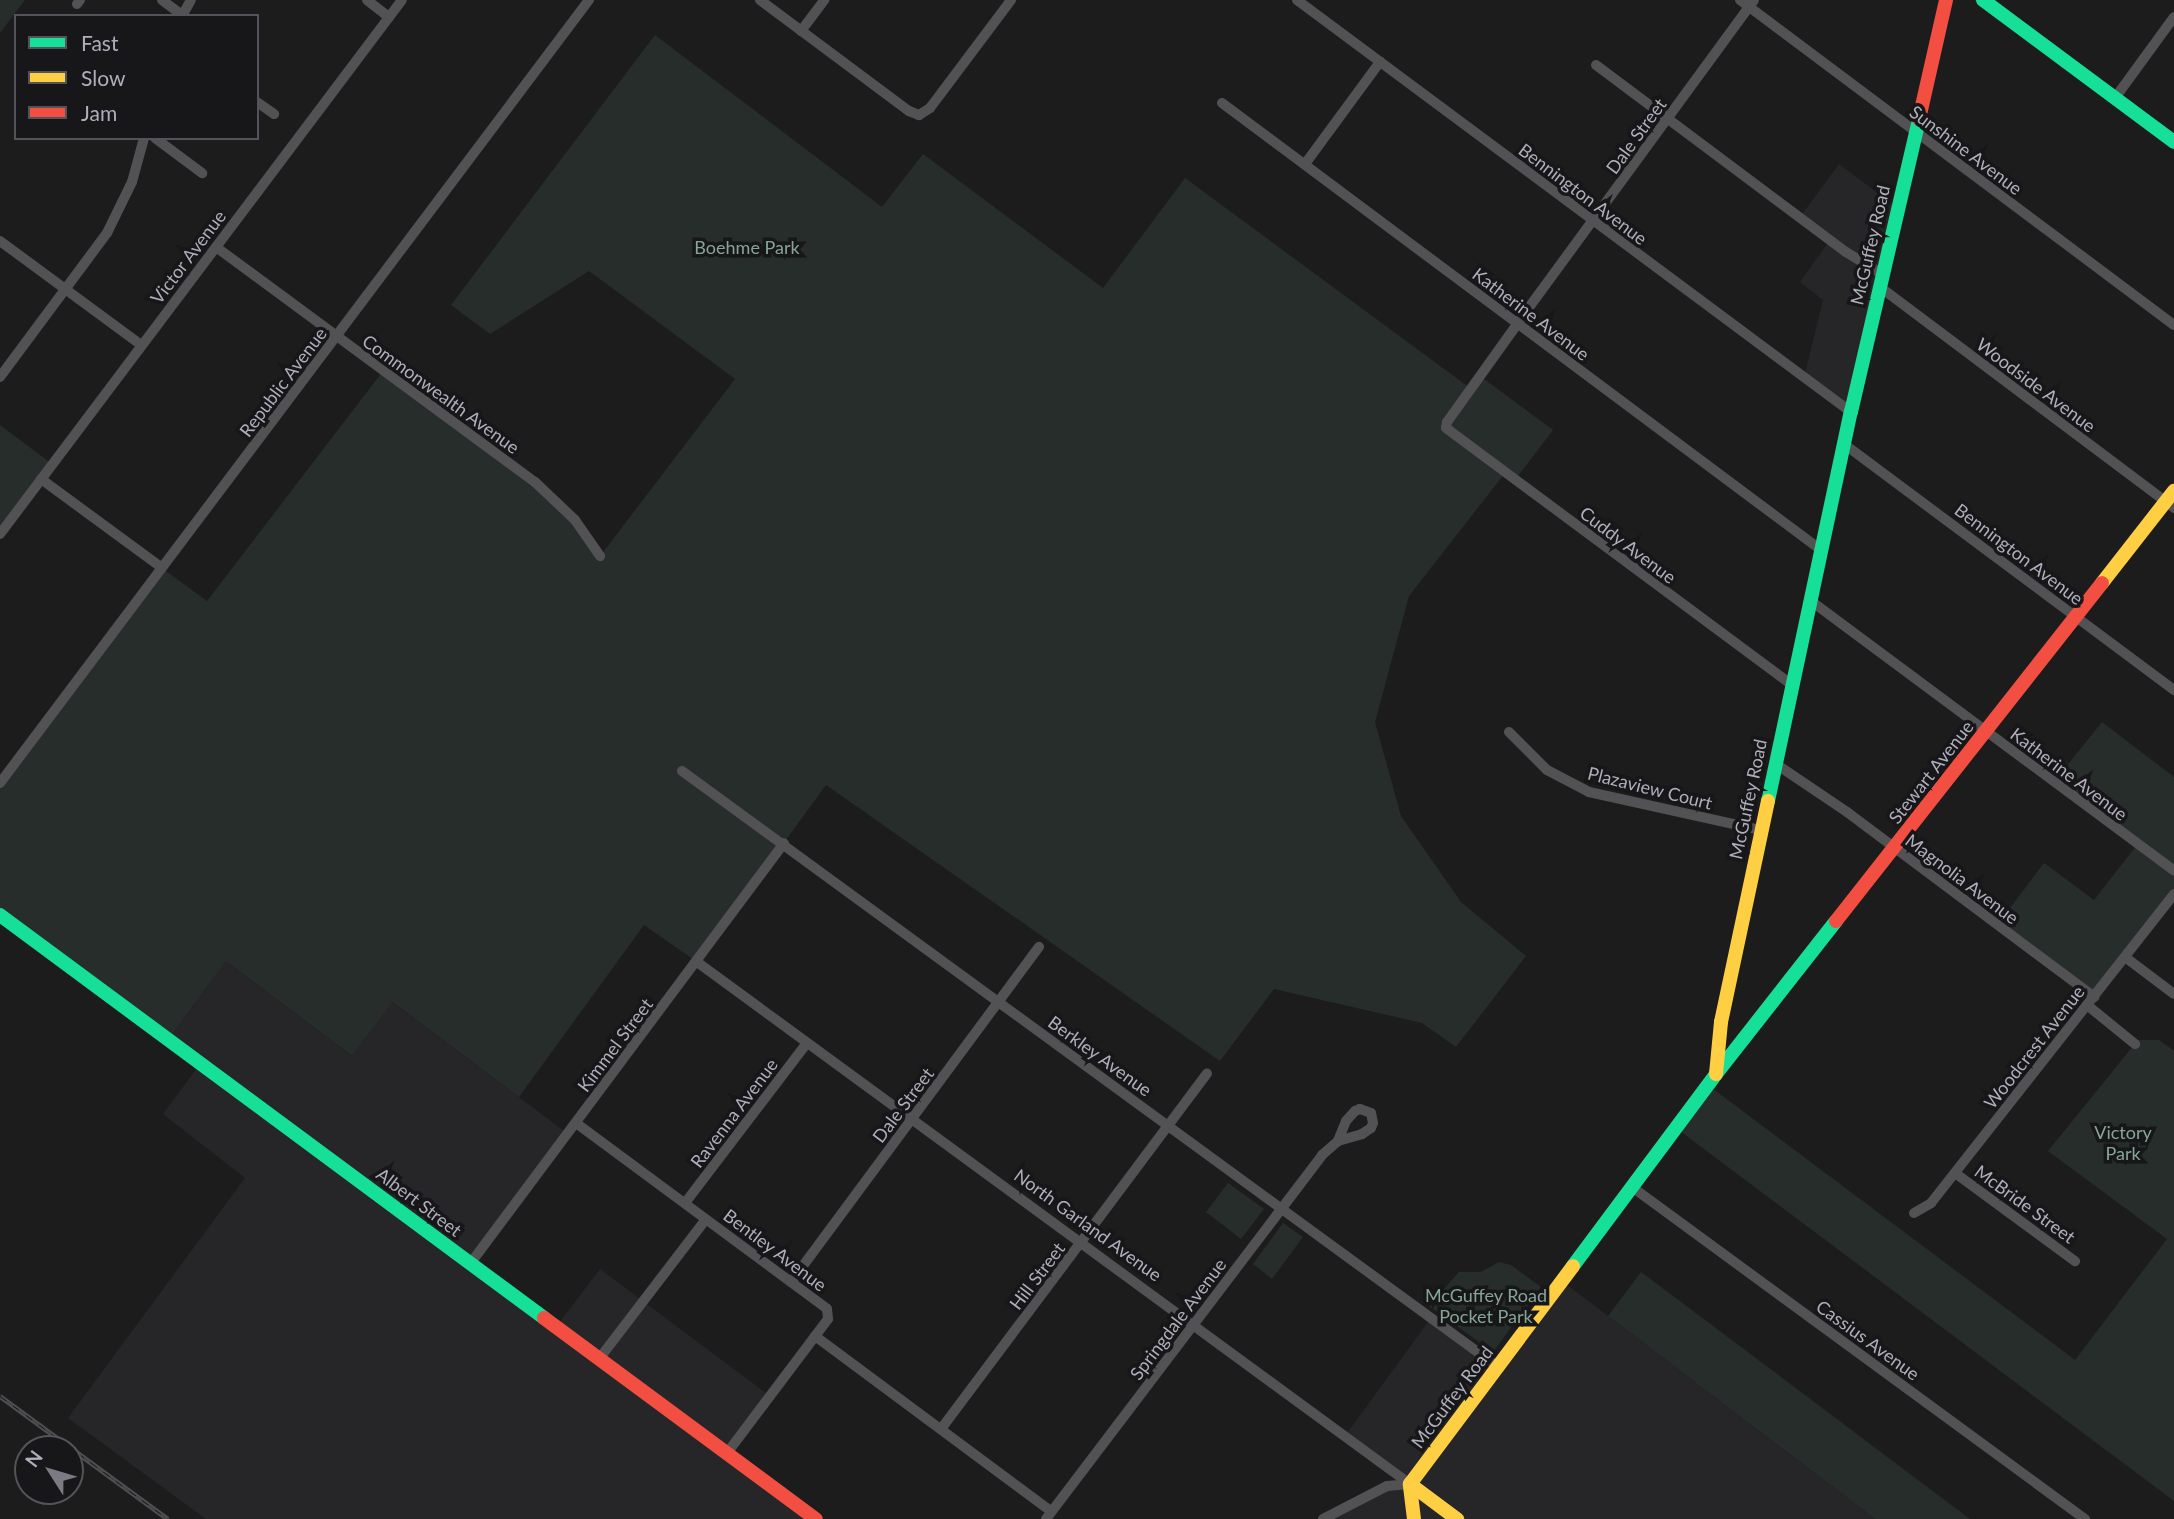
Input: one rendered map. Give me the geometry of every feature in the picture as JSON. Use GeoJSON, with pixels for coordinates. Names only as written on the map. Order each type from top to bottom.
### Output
{"type":"FeatureCollection","features":[{"type":"Feature","properties":{"kind":"street"},"geometry":{"type":"LineString","coordinates":[[162,0],[181,14]]}},
{"type":"Feature","properties":{"kind":"street"},"geometry":{"type":"LineString","coordinates":[[367,0],[389,17]]}},
{"type":"Feature","properties":{"kind":"street","name":"Victor Avenue"},"geometry":{"type":"LineString","coordinates":[[0,534],[402,0]]}},
{"type":"Feature","properties":{"kind":"street","name":"Republic Avenue"},"geometry":{"type":"LineString","coordinates":[[0,783],[589,0]]}},
{"type":"Feature","properties":{"kind":"street"},"geometry":{"type":"LineString","coordinates":[[760,0],[909,111],[919,115],[930,108],[1011,0]]}},
{"type":"Feature","properties":{"kind":"street"},"geometry":{"type":"LineString","coordinates":[[801,31],[824,0]]}},
{"type":"Feature","properties":{"kind":"street","name":"Bennington Avenue"},"geometry":{"type":"LineString","coordinates":[[1297,0],[1851,412]]}},
{"type":"Feature","properties":{"kind":"street","name":"Sunshine Avenue"},"geometry":{"type":"LineString","coordinates":[[1740,0],[1752,3],[1916,132],[2174,325]]}},
{"type":"Feature","properties":{"kind":"street","name":"McGuffey Road"},"geometry":{"type":"LineString","coordinates":[[1410,1484],[1716,1074],[1721,1022],[1792,685],[1844,443],[1946,0]]}},
{"type":"Feature","properties":{"kind":"street"},"geometry":{"type":"LineString","coordinates":[[1983,0],[2174,142]]}},
{"type":"Feature","properties":{"kind":"street","name":"Dale Street"},"geometry":{"type":"LineString","coordinates":[[1446,428],[1447,422],[1518,323],[1752,3]]}},
{"type":"Feature","properties":{"kind":"street"},"geometry":{"type":"LineString","coordinates":[[2115,98],[2174,17]]}},
{"type":"Feature","properties":{"kind":"street"},"geometry":{"type":"LineString","coordinates":[[1305,164],[1380,62]]}},
{"type":"Feature","properties":{"kind":"street","name":"Woodside Avenue"},"geometry":{"type":"LineString","coordinates":[[1595,65],[1669,118],[2171,500]]}},
{"type":"Feature","properties":{"kind":"street"},"geometry":{"type":"LineString","coordinates":[[259,103],[274,114]]}},
{"type":"Feature","properties":{"kind":"street","name":"Katherine Avenue"},"geometry":{"type":"LineString","coordinates":[[1222,103],[1821,550]]}},
{"type":"Feature","properties":{"kind":"street"},"geometry":{"type":"LineString","coordinates":[[0,377],[107,233],[121,208],[143,140]]}},
{"type":"Feature","properties":{"kind":"street"},"geometry":{"type":"LineString","coordinates":[[158,140],[202,173]]}},
{"type":"Feature","properties":{"kind":"street"},"geometry":{"type":"LineString","coordinates":[[0,241],[141,345]]}},
{"type":"Feature","properties":{"kind":"street","name":"Commonwealth Avenue"},"geometry":{"type":"LineString","coordinates":[[216,247],[549,494],[575,520],[600,556]]}},
{"type":"Feature","properties":{"kind":"street","name":"Cuddy Avenue"},"geometry":{"type":"LineString","coordinates":[[1446,428],[1792,685]]}},
{"type":"Feature","properties":{"kind":"street","name":"Bennington Avenue"},"geometry":{"type":"LineString","coordinates":[[1844,443],[2174,690]]}},
{"type":"Feature","properties":{"kind":"street"},"geometry":{"type":"LineString","coordinates":[[41,479],[162,568]]}},
{"type":"Feature","properties":{"kind":"street","name":"Stewart Avenue"},"geometry":{"type":"LineString","coordinates":[[1716,1074],[2171,500]]}},
{"type":"Feature","properties":{"kind":"street","name":"Katherine Avenue"},"geometry":{"type":"LineString","coordinates":[[1811,601],[2174,871]]}},
{"type":"Feature","properties":{"kind":"street","name":"Plazaview Court"},"geometry":{"type":"LineString","coordinates":[[1509,732],[1547,770],[1589,792],[1761,830]]}},
{"type":"Feature","properties":{"kind":"street","name":"Magnolia Avenue"},"geometry":{"type":"LineString","coordinates":[[1776,764],[1847,811],[2091,1001],[2135,1044]]}},
{"type":"Feature","properties":{"kind":"street","name":"Berkley Avenue"},"geometry":{"type":"LineString","coordinates":[[682,771],[1497,1367]]}},
{"type":"Feature","properties":{"kind":"street","name":"Kimmel Street"},"geometry":{"type":"LineString","coordinates":[[470,1264],[783,844]]}},
{"type":"Feature","properties":{"kind":"street","name":"Woodcrest Avenue"},"geometry":{"type":"LineString","coordinates":[[1913,1213],[1931,1203],[2174,894]]}},
{"type":"Feature","properties":{"kind":"street","name":"Albert Street"},"geometry":{"type":"LineString","coordinates":[[0,915],[816,1519]]}},
{"type":"Feature","properties":{"kind":"street","name":"Dale Street"},"geometry":{"type":"LineString","coordinates":[[790,1282],[1039,947]]}},
{"type":"Feature","properties":{"kind":"street"},"geometry":{"type":"LineString","coordinates":[[2125,957],[2174,993]]}},
{"type":"Feature","properties":{"kind":"street","name":"North Garland Avenue"},"geometry":{"type":"LineString","coordinates":[[697,962],[1457,1519]]}},
{"type":"Feature","properties":{"kind":"street","name":"Ravenna Avenue"},"geometry":{"type":"LineString","coordinates":[[685,1203],[807,1043]]}},
{"type":"Feature","properties":{"kind":"street","name":"Hill Street"},"geometry":{"type":"LineString","coordinates":[[941,1429],[1207,1074]]}},
{"type":"Feature","properties":{"kind":"street","name":"Bentley Avenue"},"geometry":{"type":"LineString","coordinates":[[576,1123],[827,1310],[828,1319],[815,1336]]}},
{"type":"Feature","properties":{"kind":"street","name":"Springdale Avenue"},"geometry":{"type":"LineString","coordinates":[[1048,1515],[1322,1154],[1338,1141]]}},
{"type":"Feature","properties":{"kind":"street","name":"McBride Street"},"geometry":{"type":"LineString","coordinates":[[1955,1173],[2076,1261]]}},
{"type":"Feature","properties":{"kind":"street","name":"Cassius Avenue"},"geometry":{"type":"LineString","coordinates":[[1632,1187],[2085,1519]]}},
{"type":"Feature","properties":{"kind":"street"},"geometry":{"type":"LineString","coordinates":[[599,1359],[706,1219]]}},
{"type":"Feature","properties":{"kind":"street"},"geometry":{"type":"LineString","coordinates":[[727,1453],[815,1336],[941,1429],[1048,1515]]}},
{"type":"Feature","properties":{"kind":"street"},"geometry":{"type":"LineString","coordinates":[[1323,1519],[1387,1486],[1410,1484],[1414,1519]]}},
{"type":"Feature","properties":{"kind":"shaded area"},"geometry":{"type":"Polygon","coordinates":[[[1839,164],[1898,208],[1851,412],[1804,378],[1823,300],[1800,282],[1830,240],[1800,217],[1839,164]]]}},
{"type":"Feature","properties":{"kind":"shaded area"},"geometry":{"type":"Polygon","coordinates":[[[226,961],[352,1056],[393,1002],[568,1134],[471,1264],[556,1327],[600,1269],[770,1396],[727,1453],[816,1519],[206,1519],[68,1418],[245,1178],[163,1114],[200,1064],[168,1040],[226,961]]]}},
{"type":"Feature","properties":{"kind":"shaded area"},"geometry":{"type":"Polygon","coordinates":[[[1562,1281],[1875,1519],[1335,1519],[1330,1515],[1387,1486],[1409,1484],[1345,1436],[1431,1318],[1498,1367],[1562,1281]]]}},
{"type":"Feature","properties":{"kind":"green space"},"geometry":{"type":"Polygon","coordinates":[[[0,0],[25,0],[14,14],[0,33],[0,0]]]}},
{"type":"Feature","properties":{"kind":"green space","name":"Boehme Park"},"geometry":{"type":"Polygon","coordinates":[[[655,35],[882,207],[923,154],[1103,288],[1185,178],[1470,388],[1480,376],[1553,430],[1515,480],[1505,473],[1409,596],[1375,722],[1401,816],[1461,902],[1526,956],[1456,1047],[1422,1023],[1274,989],[1220,1061],[826,785],[697,962],[644,925],[519,1097],[393,1002],[352,1056],[226,961],[168,1040],[0,915],[0,783],[162,568],[207,601],[383,371],[535,482],[601,555],[735,379],[589,271],[490,334],[451,305],[655,35]]]}},
{"type":"Feature","properties":{"kind":"green space"},"geometry":{"type":"Polygon","coordinates":[[[0,425],[52,464],[0,534],[0,425]]]}},
{"type":"Feature","properties":{"kind":"green space"},"geometry":{"type":"Polygon","coordinates":[[[2102,722],[2174,777],[2174,894],[2094,997],[1997,925],[2044,863],[2094,900],[2137,845],[2054,782],[2102,722]]]}},
{"type":"Feature","properties":{"kind":"green space","name":"Victory Park"},"geometry":{"type":"Polygon","coordinates":[[[2138,1040],[2159,1040],[2174,1051],[2174,1501],[1676,1128],[1708,1085],[2075,1360],[2167,1239],[2048,1151],[2138,1040]]]}},
{"type":"Feature","properties":{"kind":"green space"},"geometry":{"type":"Polygon","coordinates":[[[1228,1183],[1264,1209],[1241,1239],[1206,1212],[1228,1183]]]}},
{"type":"Feature","properties":{"kind":"green space"},"geometry":{"type":"Polygon","coordinates":[[[1283,1223],[1303,1237],[1272,1279],[1253,1264],[1283,1223]]]}},
{"type":"Feature","properties":{"kind":"green space","name":"McGuffey Road Pocket Park"},"geometry":{"type":"Polygon","coordinates":[[[1499,1262],[1511,1265],[1541,1287],[1493,1352],[1429,1306],[1459,1272],[1481,1272],[1499,1262]]]}},
{"type":"Feature","properties":{"kind":"green space"},"geometry":{"type":"Polygon","coordinates":[[[1641,1272],[1970,1519],[1875,1519],[1608,1316],[1641,1272]]]}},
{"type":"Feature","properties":{"kind":"railway"},"geometry":{"type":"LineString","coordinates":[[0,1396],[168,1519]]}},
{"type":"Feature","properties":{"kind":"traffic: fast"},"geometry":{"type":"LineString","coordinates":[[1983,0],[2174,142]]}},
{"type":"Feature","properties":{"kind":"traffic: fast"},"geometry":{"type":"LineString","coordinates":[[1768,801],[1851,412],[1919,119]]}},
{"type":"Feature","properties":{"kind":"traffic: fast"},"geometry":{"type":"LineString","coordinates":[[0,915],[544,1318]]}},
{"type":"Feature","properties":{"kind":"traffic: fast"},"geometry":{"type":"LineString","coordinates":[[1573,1266],[1716,1074],[1836,921]]}},
{"type":"Feature","properties":{"kind":"traffic: slow"},"geometry":{"type":"LineString","coordinates":[[2102,583],[2174,491]]}},
{"type":"Feature","properties":{"kind":"traffic: slow"},"geometry":{"type":"LineString","coordinates":[[1716,1074],[1721,1022],[1768,801]]}},
{"type":"Feature","properties":{"kind":"traffic: slow"},"geometry":{"type":"LineString","coordinates":[[1414,1519],[1410,1484],[1573,1266]]}},
{"type":"Feature","properties":{"kind":"traffic: slow"},"geometry":{"type":"LineString","coordinates":[[1410,1484],[1457,1519]]}},
{"type":"Feature","properties":{"kind":"traffic: jam"},"geometry":{"type":"LineString","coordinates":[[1919,119],[1946,0]]}},
{"type":"Feature","properties":{"kind":"traffic: jam"},"geometry":{"type":"LineString","coordinates":[[1836,921],[2102,583]]}},
{"type":"Feature","properties":{"kind":"traffic: jam"},"geometry":{"type":"LineString","coordinates":[[544,1318],[816,1519]]}}]}
